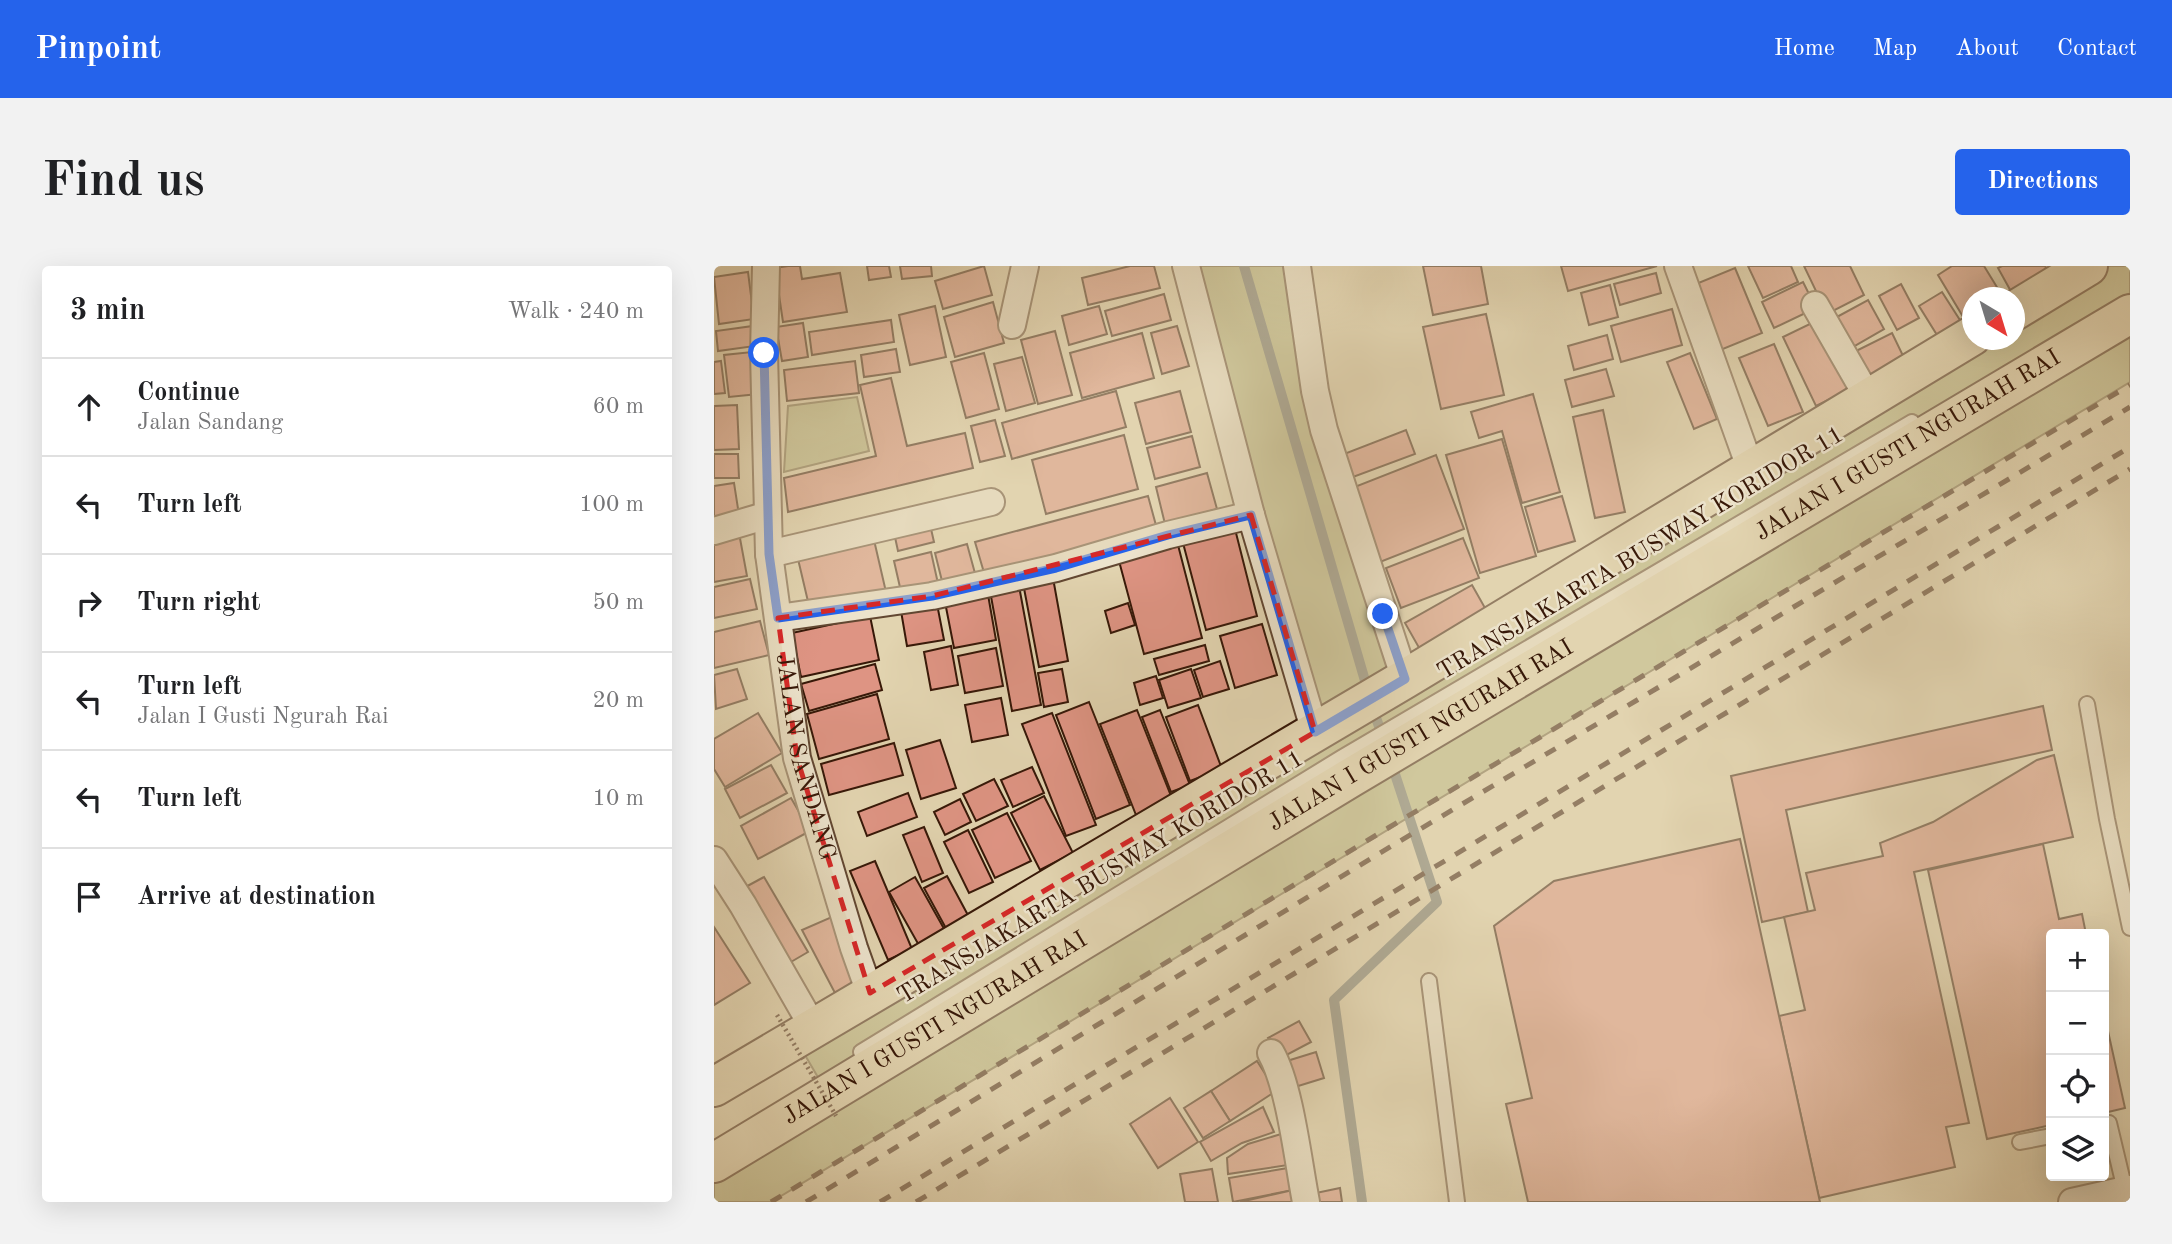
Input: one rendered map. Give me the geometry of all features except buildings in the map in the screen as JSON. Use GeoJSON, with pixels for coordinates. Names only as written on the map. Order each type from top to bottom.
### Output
{"type":"FeatureCollection","features":[{"type":"Feature","properties":{"kind":"main road"},"geometry":{"type":"LineString","coordinates":[[2025,303],[2088,266]]}},
{"type":"Feature","properties":{"kind":"main road","name":"JALAN I GUSTI NGURAH RAI"},"geometry":{"type":"LineString","coordinates":[[714,1087],[870,993],[1337,746],[1402,708],[2130,314]]}},
{"type":"Feature","properties":{"kind":"main road","name":"JALAN I GUSTI NGURAH RAI"},"geometry":{"type":"LineString","coordinates":[[714,1163],[1337,746],[1402,708],[1751,470],[1962,342]]}},
{"type":"Feature","properties":{"kind":"street","name":"JALAN SANDANG"},"geometry":{"type":"LineString","coordinates":[[766,266],[764,353],[769,554],[797,758],[870,993]]}},
{"type":"Feature","properties":{"kind":"street"},"geometry":{"type":"LineString","coordinates":[[1012,325],[1026,266]]}},
{"type":"Feature","properties":{"kind":"street"},"geometry":{"type":"LineString","coordinates":[[1186,266],[1251,515],[1337,746]]}},
{"type":"Feature","properties":{"kind":"street"},"geometry":{"type":"LineString","coordinates":[[1297,266],[1315,391],[1324,430],[1402,708]]}},
{"type":"Feature","properties":{"kind":"street"},"geometry":{"type":"LineString","coordinates":[[1678,266],[1751,470]]}},
{"type":"Feature","properties":{"kind":"street"},"geometry":{"type":"LineString","coordinates":[[1815,305],[1869,399]]}},
{"type":"Feature","properties":{"kind":"street"},"geometry":{"type":"LineString","coordinates":[[769,554],[990,502]]}},
{"type":"Feature","properties":{"kind":"street"},"geometry":{"type":"LineString","coordinates":[[714,531],[768,515]]}},
{"type":"Feature","properties":{"kind":"street"},"geometry":{"type":"LineString","coordinates":[[778,618],[932,596],[1056,568],[1168,535],[1251,515]]}},
{"type":"Feature","properties":{"kind":"street"},"geometry":{"type":"LineString","coordinates":[[714,860],[813,1027]]}},
{"type":"Feature","properties":{"kind":"street"},"geometry":{"type":"LineString","coordinates":[[1271,1053],[1278,1065],[1286,1096],[1306,1202]]}},
{"type":"Feature","properties":{"kind":"street"},"geometry":{"type":"LineString","coordinates":[[2072,1202],[2127,1189]]}},
{"type":"Feature","properties":{"kind":"lane","name":"TRANSJAKARTA BUSWAY KORIDOR 11"},"geometry":{"type":"LineString","coordinates":[[1402,708],[1920,416]]}},
{"type":"Feature","properties":{"kind":"lane"},"geometry":{"type":"LineString","coordinates":[[2087,704],[2130,928]]}},
{"type":"Feature","properties":{"kind":"lane","name":"TRANSJAKARTA BUSWAY KORIDOR 11"},"geometry":{"type":"LineString","coordinates":[[854,1057],[1337,746]]}},
{"type":"Feature","properties":{"kind":"lane"},"geometry":{"type":"LineString","coordinates":[[1429,981],[1457,1202]]}},
{"type":"Feature","properties":{"kind":"lane"},"geometry":{"type":"LineString","coordinates":[[2109,1123],[2127,1189]]}},
{"type":"Feature","properties":{"kind":"lane"},"geometry":{"type":"LineString","coordinates":[[2020,1142],[2046,1137]]}},
{"type":"Feature","properties":{"kind":"path"},"geometry":{"type":"LineString","coordinates":[[777,1015],[836,1116]]}},
{"type":"Feature","properties":{"kind":"highlighted area"},"geometry":{"type":"Polygon","coordinates":[[[1251,515],[1315,732],[870,993],[797,758],[778,618],[932,596],[1251,515]]]}},
{"type":"Feature","properties":{"kind":"green space"},"geometry":{"type":"Polygon","coordinates":[[[1190,266],[1298,266],[1317,401],[1405,679],[1962,346],[1962,350],[2025,350],[2025,304],[2087,266],[2130,266],[2130,293],[1404,721],[819,1079],[795,1038],[1315,732],[1190,266]]]}},
{"type":"Feature","properties":{"kind":"green space"},"geometry":{"type":"Polygon","coordinates":[[[2130,314],[2130,382],[771,1202],[714,1202],[714,1163],[2130,314]]]}},
{"type":"Feature","properties":{"kind":"green space"},"geometry":{"type":"Polygon","coordinates":[[[857,397],[869,451],[784,472],[788,406],[857,397]]]}},
{"type":"Feature","properties":{"kind":"waterway"},"geometry":{"type":"LineString","coordinates":[[1244,266],[1368,691]]}},
{"type":"Feature","properties":{"kind":"waterway"},"geometry":{"type":"LineString","coordinates":[[1372,706],[1383,738]]}},
{"type":"Feature","properties":{"kind":"waterway"},"geometry":{"type":"LineString","coordinates":[[1362,1202],[1334,1000],[1437,902],[1391,762]]}},
{"type":"Feature","properties":{"kind":"railway"},"geometry":{"type":"LineString","coordinates":[[771,1202],[1388,828],[2130,385]]}},
{"type":"Feature","properties":{"kind":"railway"},"geometry":{"type":"LineString","coordinates":[[806,1202],[1395,844],[2130,407]]}},
{"type":"Feature","properties":{"kind":"railway"},"geometry":{"type":"LineString","coordinates":[[880,1202],[2130,447]]}},
{"type":"Feature","properties":{"kind":"railway"},"geometry":{"type":"LineString","coordinates":[[916,1202],[2130,469]]}},
{"type":"Feature","properties":{"kind":"route"},"geometry":{"type":"LineString","coordinates":[[764,353],[769,554],[778,618],[932,596],[1056,568],[1168,535],[1251,515],[1315,732],[1405,679],[1383,614]]}}]}
